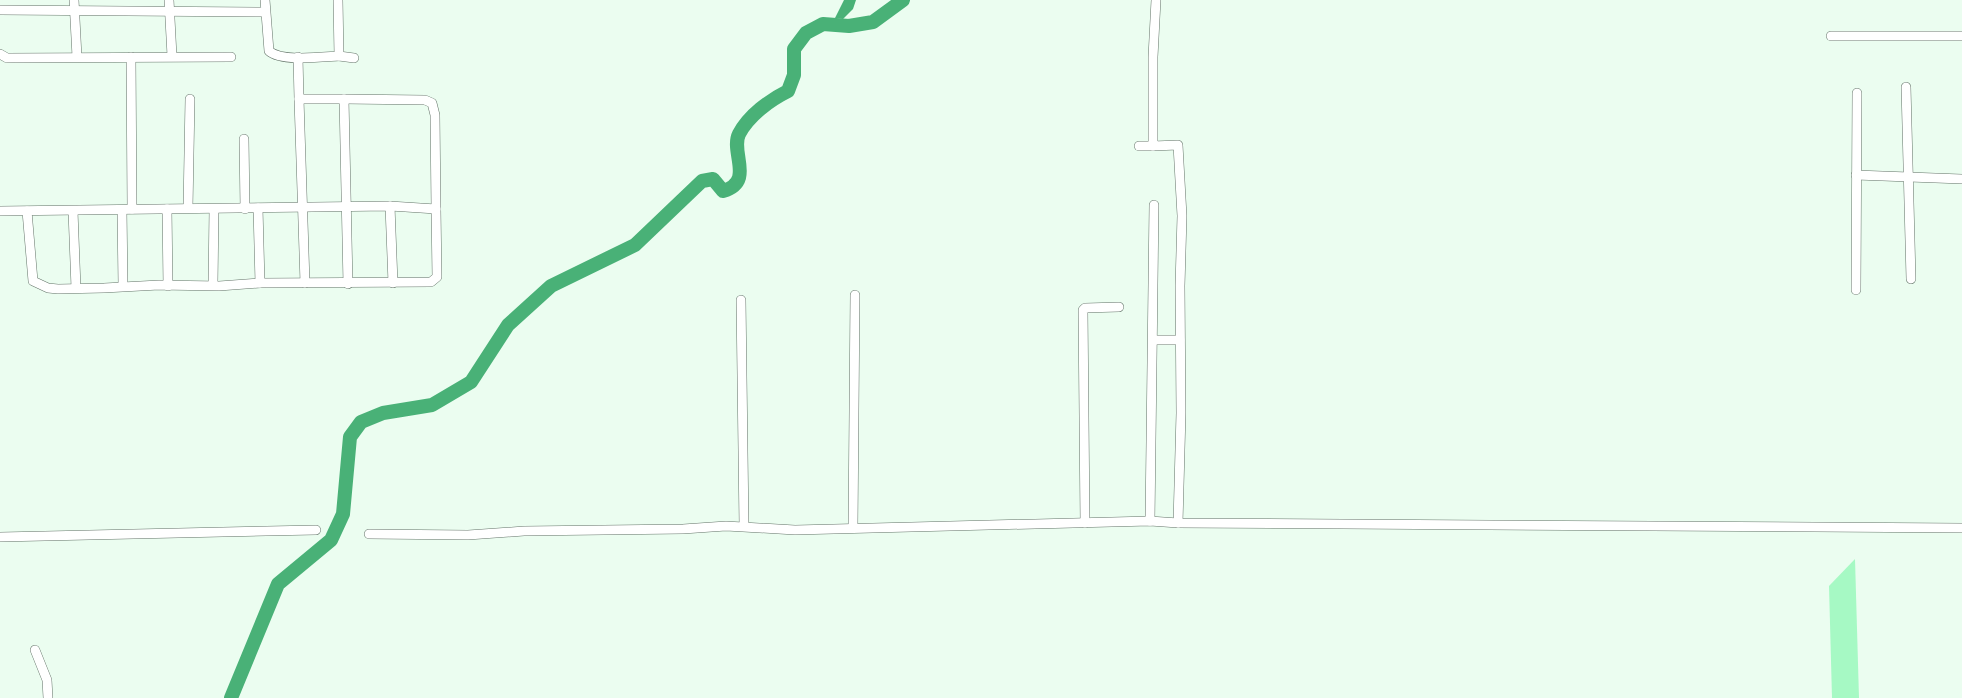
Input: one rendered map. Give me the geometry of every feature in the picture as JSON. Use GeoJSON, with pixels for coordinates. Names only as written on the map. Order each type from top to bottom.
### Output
{"type":"FeatureCollection","features":[{"type":"Feature","properties":{"kind":"street"},"geometry":{"type":"LineString","coordinates":[[74,0],[77,57]]}},
{"type":"Feature","properties":{"kind":"street"},"geometry":{"type":"LineString","coordinates":[[169,0],[172,56]]}},
{"type":"Feature","properties":{"kind":"street"},"geometry":{"type":"LineString","coordinates":[[265,0],[269,51],[273,54],[354,58]]}},
{"type":"Feature","properties":{"kind":"street"},"geometry":{"type":"LineString","coordinates":[[338,0],[339,56]]}},
{"type":"Feature","properties":{"kind":"street"},"geometry":{"type":"LineString","coordinates":[[1154,146],[1153,57],[1156,0]]}},
{"type":"Feature","properties":{"kind":"street"},"geometry":{"type":"LineString","coordinates":[[0,10],[265,12]]}},
{"type":"Feature","properties":{"kind":"street"},"geometry":{"type":"LineString","coordinates":[[1831,36],[1962,36]]}},
{"type":"Feature","properties":{"kind":"street"},"geometry":{"type":"LineString","coordinates":[[0,54],[7,58],[231,57]]}},
{"type":"Feature","properties":{"kind":"street"},"geometry":{"type":"LineString","coordinates":[[131,57],[132,209]]}},
{"type":"Feature","properties":{"kind":"street"},"geometry":{"type":"LineString","coordinates":[[298,57],[305,283]]}},
{"type":"Feature","properties":{"kind":"street"},"geometry":{"type":"LineString","coordinates":[[1906,87],[1911,279]]}},
{"type":"Feature","properties":{"kind":"street"},"geometry":{"type":"LineString","coordinates":[[1856,290],[1857,93]]}},
{"type":"Feature","properties":{"kind":"street"},"geometry":{"type":"LineString","coordinates":[[188,208],[190,99]]}},
{"type":"Feature","properties":{"kind":"street"},"geometry":{"type":"LineString","coordinates":[[27,211],[33,281],[48,288],[432,282],[438,277],[435,115],[432,103],[426,100],[299,99]]}},
{"type":"Feature","properties":{"kind":"street"},"geometry":{"type":"LineString","coordinates":[[344,99],[348,284]]}},
{"type":"Feature","properties":{"kind":"street"},"geometry":{"type":"LineString","coordinates":[[244,139],[245,209]]}},
{"type":"Feature","properties":{"kind":"street"},"geometry":{"type":"LineString","coordinates":[[1139,146],[1178,145],[1182,216],[1178,522]]}},
{"type":"Feature","properties":{"kind":"street"},"geometry":{"type":"LineString","coordinates":[[1856,175],[1962,179]]}},
{"type":"Feature","properties":{"kind":"street"},"geometry":{"type":"LineString","coordinates":[[1150,521],[1154,205]]}},
{"type":"Feature","properties":{"kind":"street"},"geometry":{"type":"LineString","coordinates":[[0,211],[390,206],[435,209]]}},
{"type":"Feature","properties":{"kind":"street"},"geometry":{"type":"LineString","coordinates":[[390,206],[393,283]]}},
{"type":"Feature","properties":{"kind":"street"},"geometry":{"type":"LineString","coordinates":[[258,208],[260,283]]}},
{"type":"Feature","properties":{"kind":"street"},"geometry":{"type":"LineString","coordinates":[[167,209],[168,285]]}},
{"type":"Feature","properties":{"kind":"street"},"geometry":{"type":"LineString","coordinates":[[213,285],[214,209]]}},
{"type":"Feature","properties":{"kind":"street"},"geometry":{"type":"LineString","coordinates":[[122,210],[123,286]]}},
{"type":"Feature","properties":{"kind":"street"},"geometry":{"type":"LineString","coordinates":[[73,211],[76,288]]}},
{"type":"Feature","properties":{"kind":"street"},"geometry":{"type":"LineString","coordinates":[[853,528],[855,295]]}},
{"type":"Feature","properties":{"kind":"street"},"geometry":{"type":"LineString","coordinates":[[741,300],[744,526]]}},
{"type":"Feature","properties":{"kind":"street"},"geometry":{"type":"LineString","coordinates":[[1085,523],[1083,310],[1085,308],[1119,307]]}},
{"type":"Feature","properties":{"kind":"street"},"geometry":{"type":"LineString","coordinates":[[1153,340],[1180,340]]}},
{"type":"Feature","properties":{"kind":"street"},"geometry":{"type":"LineString","coordinates":[[369,534],[468,535],[524,531],[744,526],[783,530],[1150,521],[1962,528]]}},
{"type":"Feature","properties":{"kind":"street"},"geometry":{"type":"LineString","coordinates":[[0,537],[316,530]]}},
{"type":"Feature","properties":{"kind":"street"},"geometry":{"type":"LineString","coordinates":[[34,650],[47,680],[48,698]]}},
{"type":"Feature","properties":{"kind":"shaded area"},"geometry":{"type":"Polygon","coordinates":[[[844,0],[856,0],[853,9],[843,19],[835,18],[844,0]]]}},
{"type":"Feature","properties":{"kind":"shaded area"},"geometry":{"type":"Polygon","coordinates":[[[1855,559],[1859,698],[1832,698],[1829,586],[1855,559]]]}},
{"type":"Feature","properties":{"kind":"waterway"},"geometry":{"type":"LineString","coordinates":[[231,698],[278,584],[331,540],[343,514],[350,437],[361,422],[383,413],[432,405],[471,382],[508,325],[551,286],[635,245],[702,181],[713,179],[723,191],[733,187],[740,174],[737,149],[739,134],[748,121],[761,109],[788,91],[794,75],[794,49],[806,33],[823,24],[849,26],[873,22],[903,0]]}}]}
